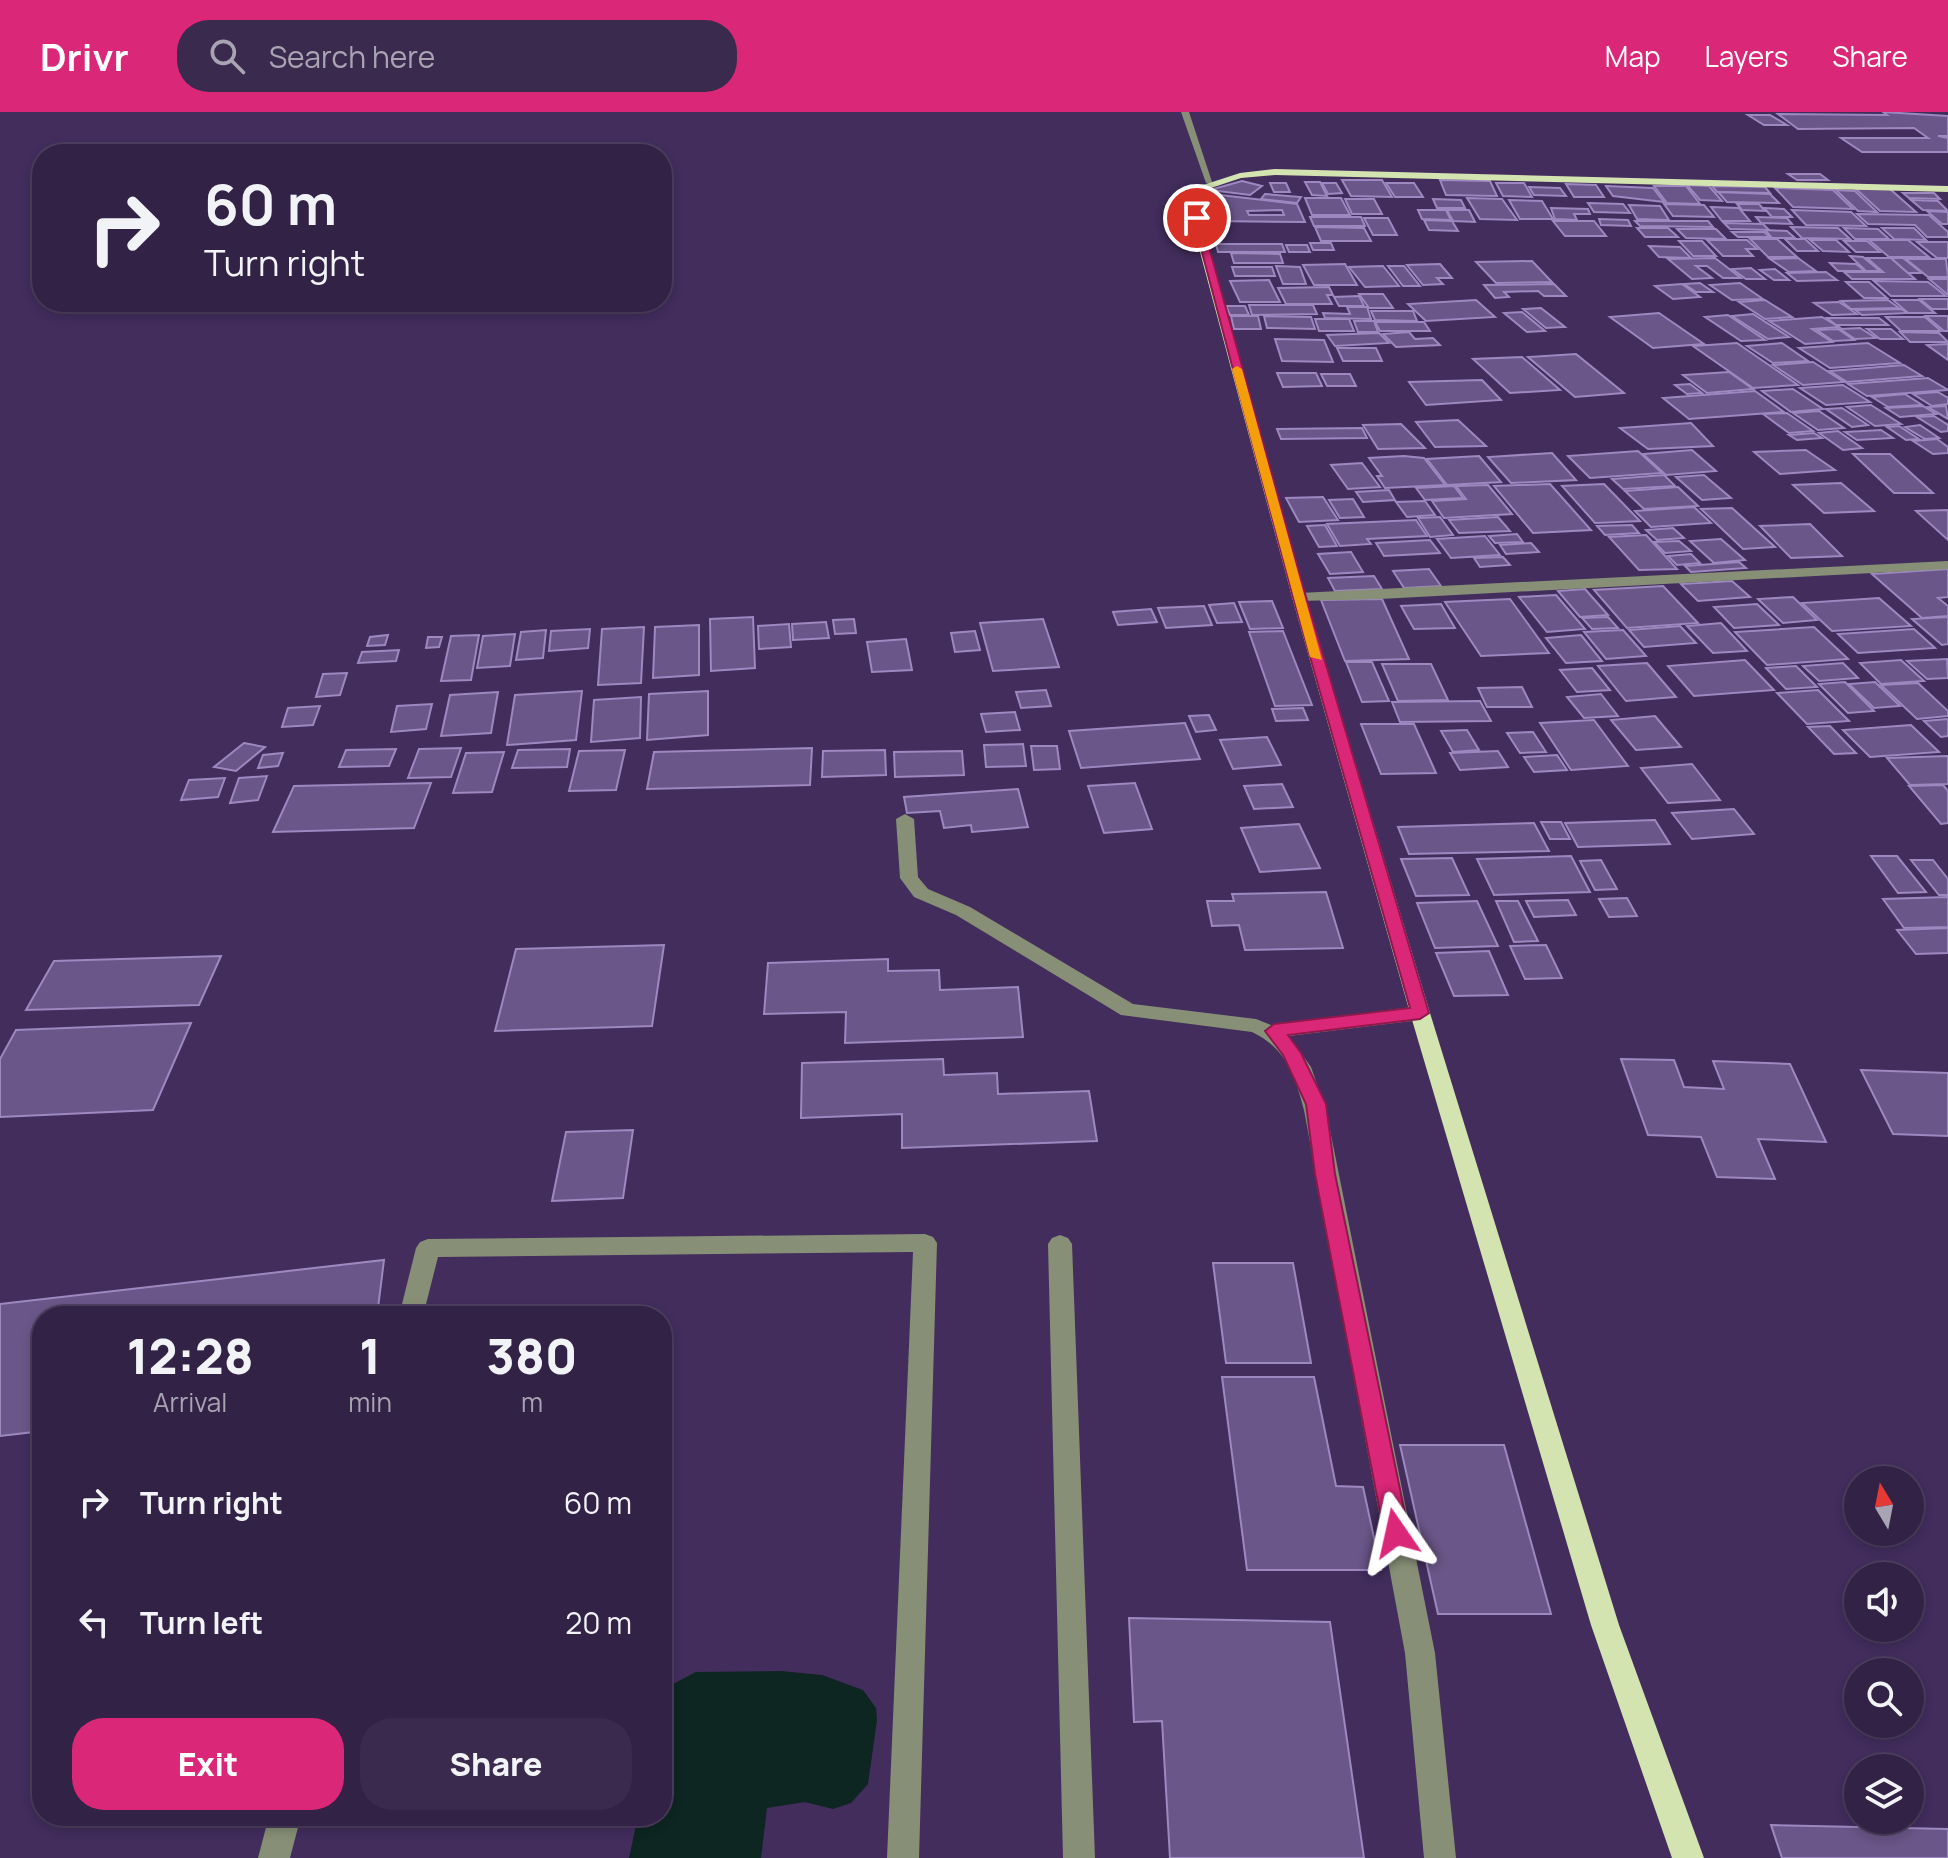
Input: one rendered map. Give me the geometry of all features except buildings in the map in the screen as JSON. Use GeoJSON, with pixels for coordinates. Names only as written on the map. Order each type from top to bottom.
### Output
{"type":"FeatureCollection","features":[{"type":"Feature","properties":{"kind":"main road"},"geometry":{"type":"LineString","coordinates":[[1688,1858],[1605,1625],[1420,1013],[1299,597],[1197,218],[1194,191],[1210,183],[1275,172],[1948,189]]}},
{"type":"Feature","properties":{"kind":"street"},"geometry":{"type":"LineString","coordinates":[[1185,112],[1210,183]]}},
{"type":"Feature","properties":{"kind":"street"},"geometry":{"type":"LineString","coordinates":[[1299,597],[1948,565]]}},
{"type":"Feature","properties":{"kind":"street"},"geometry":{"type":"LineString","coordinates":[[905,819],[909,878],[921,893],[963,911],[1128,1010],[1274,1031],[1420,1013]]}},
{"type":"Feature","properties":{"kind":"street"},"geometry":{"type":"LineString","coordinates":[[1274,1031],[1292,1053],[1316,1104],[1325,1174],[1420,1653],[1440,1858]]}},
{"type":"Feature","properties":{"kind":"street"},"geometry":{"type":"LineString","coordinates":[[414,1306],[428,1248],[925,1243],[903,1858]]}},
{"type":"Feature","properties":{"kind":"street"},"geometry":{"type":"LineString","coordinates":[[1060,1244],[1079,1858]]}},
{"type":"Feature","properties":{"kind":"street"},"geometry":{"type":"LineString","coordinates":[[274,1858],[282,1826]]}},
{"type":"Feature","properties":{"kind":"shaded area"},"geometry":{"type":"Polygon","coordinates":[[[781,1671],[822,1675],[863,1690],[876,1708],[877,1720],[868,1784],[851,1803],[833,1809],[805,1802],[767,1808],[761,1858],[629,1858],[636,1826],[672,1826],[672,1686],[696,1672],[781,1671]]]}},
{"type":"Feature","properties":{"kind":"slow traffic"},"geometry":{"type":"LineString","coordinates":[[1237,369],[1317,657]]}},
{"type":"Feature","properties":{"kind":"route"},"geometry":{"type":"LineString","coordinates":[[1197,218],[1299,597],[1420,1013],[1274,1031],[1292,1053],[1316,1104],[1325,1174],[1396,1533]]}}]}
